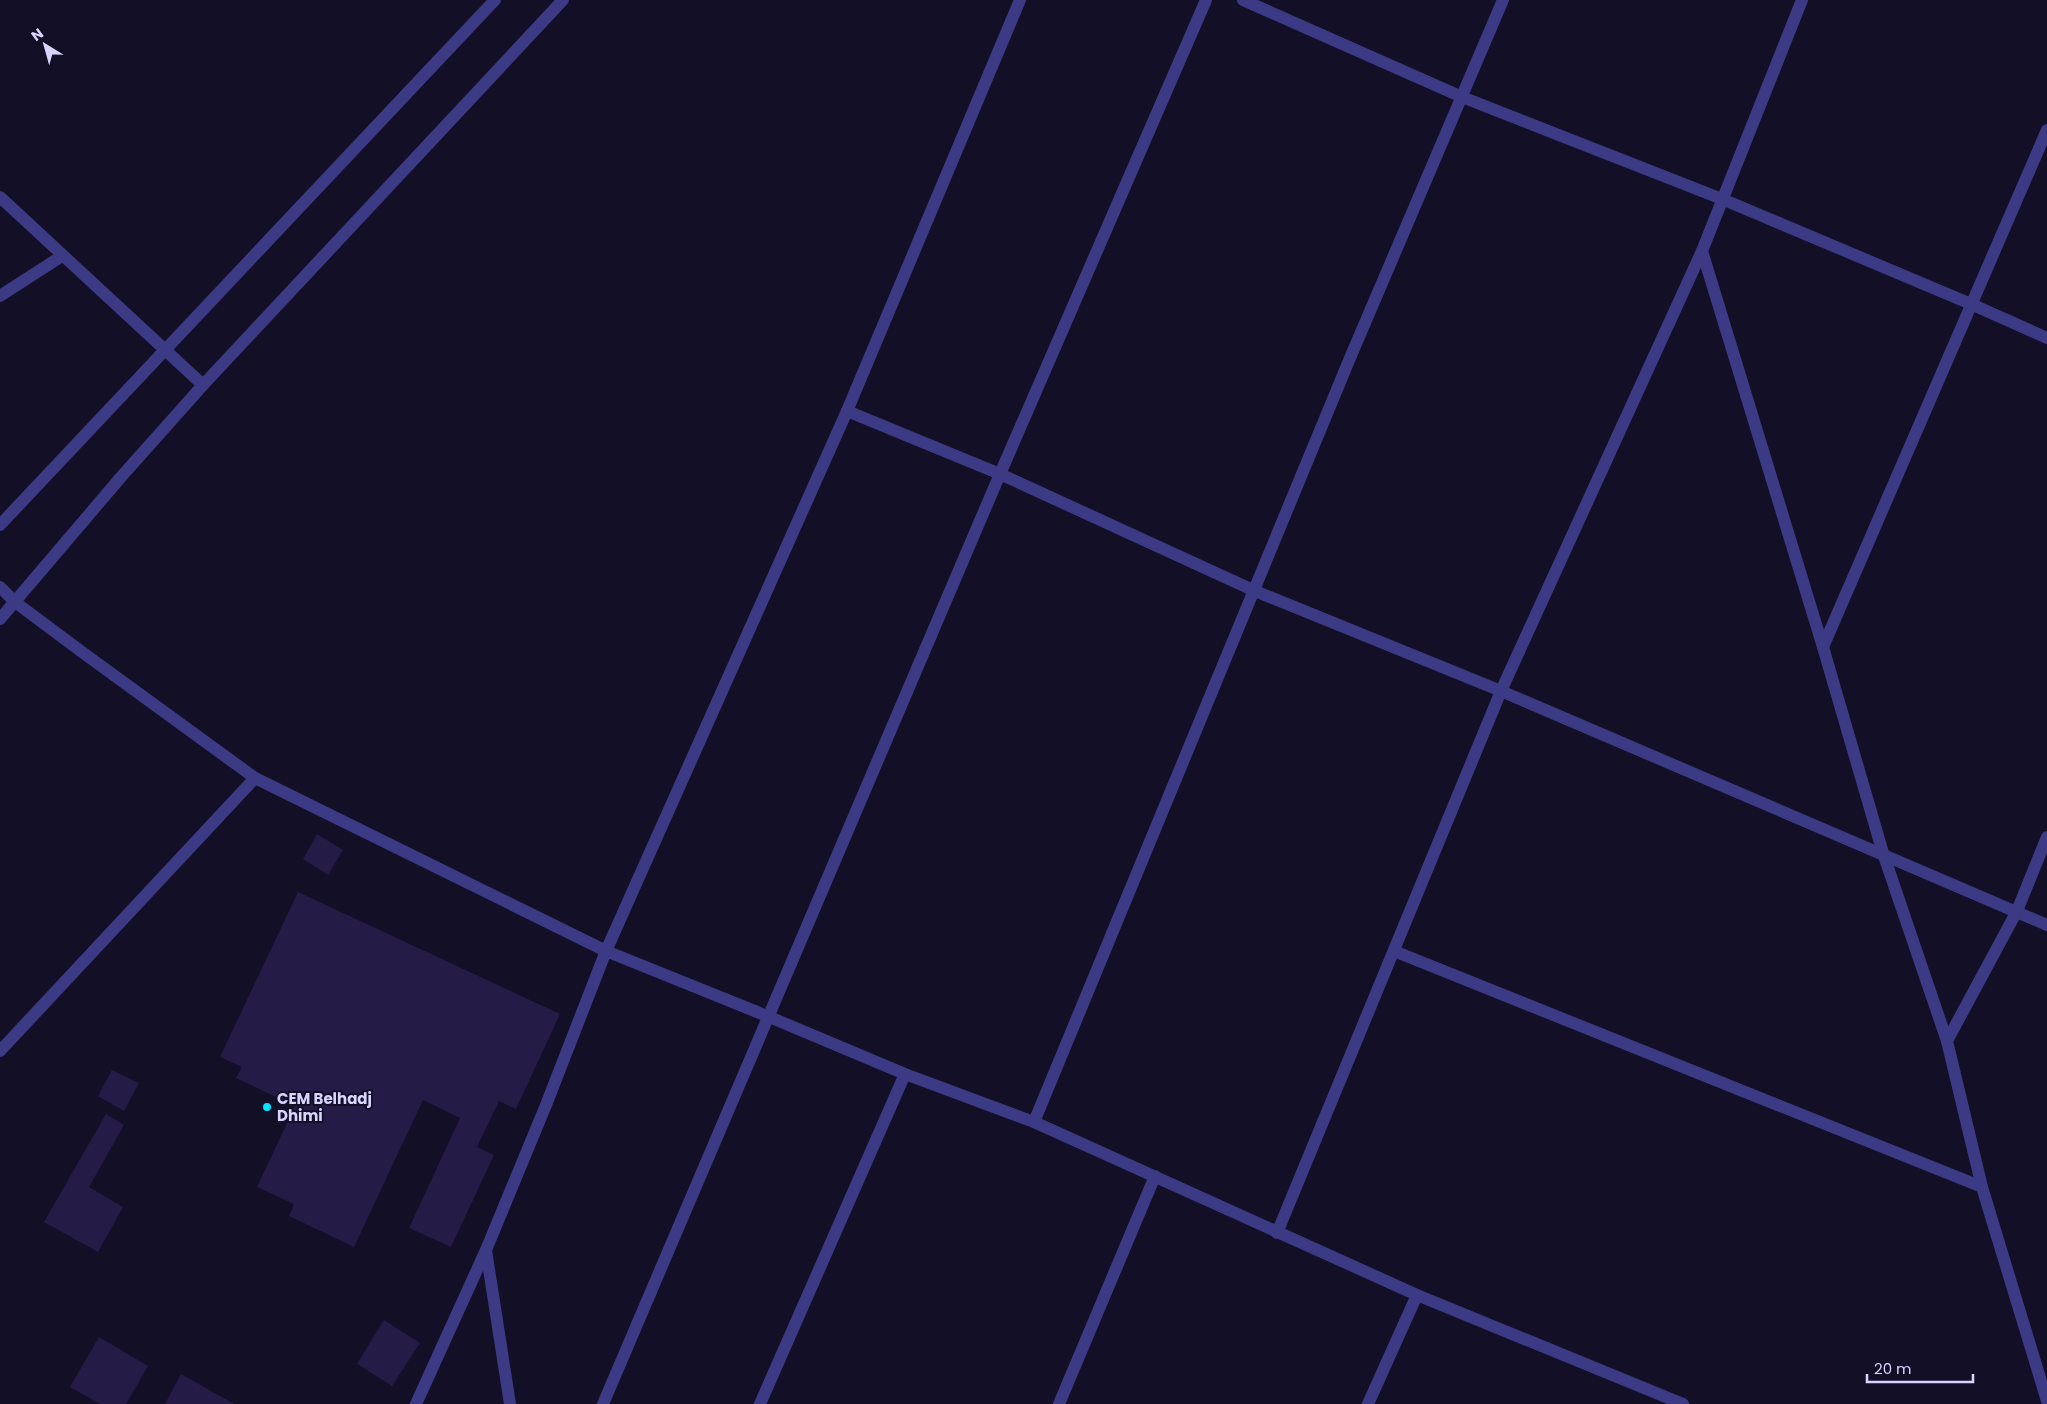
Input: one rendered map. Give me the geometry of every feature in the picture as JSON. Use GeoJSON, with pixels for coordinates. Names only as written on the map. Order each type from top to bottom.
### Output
{"type":"FeatureCollection","features":[{"type":"Feature","properties":{"kind":"street"},"geometry":{"type":"LineString","coordinates":[[0,525],[495,0]]}},
{"type":"Feature","properties":{"kind":"street"},"geometry":{"type":"LineString","coordinates":[[0,619],[121,476],[202,385],[562,0]]}},
{"type":"Feature","properties":{"kind":"street"},"geometry":{"type":"LineString","coordinates":[[416,1404],[486,1250],[546,1106],[606,951],[846,411],[1020,0]]}},
{"type":"Feature","properties":{"kind":"street"},"geometry":{"type":"LineString","coordinates":[[603,1404],[1000,474],[1206,0]]}},
{"type":"Feature","properties":{"kind":"street"},"geometry":{"type":"LineString","coordinates":[[1243,0],[1462,97],[1722,199],[2047,338]]}},
{"type":"Feature","properties":{"kind":"street"},"geometry":{"type":"LineString","coordinates":[[1034,1122],[1350,358],[1503,0]]}},
{"type":"Feature","properties":{"kind":"street"},"geometry":{"type":"LineString","coordinates":[[1277,1233],[1501,691],[1702,251],[1802,0]]}},
{"type":"Feature","properties":{"kind":"street"},"geometry":{"type":"LineString","coordinates":[[1822,647],[2047,130]]}},
{"type":"Feature","properties":{"kind":"street"},"geometry":{"type":"LineString","coordinates":[[0,197],[202,385]]}},
{"type":"Feature","properties":{"kind":"street"},"geometry":{"type":"LineString","coordinates":[[1702,251],[1822,647],[1882,853],[1947,1041],[1982,1187],[2047,1401]]}},
{"type":"Feature","properties":{"kind":"street"},"geometry":{"type":"LineString","coordinates":[[0,296],[62,256]]}},
{"type":"Feature","properties":{"kind":"street"},"geometry":{"type":"LineString","coordinates":[[846,411],[1000,474],[1255,591],[1501,691],[2017,910],[2047,925]]}},
{"type":"Feature","properties":{"kind":"street"},"geometry":{"type":"LineString","coordinates":[[0,588],[15,602],[255,778],[606,951],[768,1016],[905,1074],[1034,1122],[1417,1295],[1661,1400],[1683,1404]]}},
{"type":"Feature","properties":{"kind":"street"},"geometry":{"type":"LineString","coordinates":[[0,1051],[255,778]]}},
{"type":"Feature","properties":{"kind":"street"},"geometry":{"type":"LineString","coordinates":[[1947,1041],[2017,910],[2047,837]]}},
{"type":"Feature","properties":{"kind":"street"},"geometry":{"type":"LineString","coordinates":[[1394,951],[1982,1187]]}},
{"type":"Feature","properties":{"kind":"street"},"geometry":{"type":"LineString","coordinates":[[760,1404],[905,1074]]}},
{"type":"Feature","properties":{"kind":"street"},"geometry":{"type":"LineString","coordinates":[[1059,1404],[1155,1176]]}},
{"type":"Feature","properties":{"kind":"street"},"geometry":{"type":"LineString","coordinates":[[486,1250],[510,1404]]}},
{"type":"Feature","properties":{"kind":"street"},"geometry":{"type":"LineString","coordinates":[[1368,1404],[1417,1295]]}},
{"type":"Feature","properties":{"kind":"building"},"geometry":{"type":"Polygon","coordinates":[[[317,834],[343,850],[328,875],[303,859],[317,834]]]}},
{"type":"Feature","properties":{"kind":"building"},"geometry":{"type":"Polygon","coordinates":[[[298,892],[560,1014],[516,1109],[499,1101],[477,1147],[494,1155],[451,1247],[409,1228],[460,1118],[423,1100],[354,1247],[289,1216],[294,1204],[257,1187],[295,1106],[236,1078],[242,1067],[220,1057],[298,892]]]}},
{"type":"Feature","properties":{"kind":"building"},"geometry":{"type":"Polygon","coordinates":[[[112,1070],[139,1083],[124,1111],[98,1096],[112,1070]]]}},
{"type":"Feature","properties":{"kind":"building"},"geometry":{"type":"Polygon","coordinates":[[[106,1114],[124,1125],[89,1187],[123,1207],[98,1252],[44,1222],[106,1114]]]}},
{"type":"Feature","properties":{"kind":"building"},"geometry":{"type":"Polygon","coordinates":[[[384,1320],[420,1343],[392,1386],[357,1364],[384,1320]]]}},
{"type":"Feature","properties":{"kind":"building"},"geometry":{"type":"Polygon","coordinates":[[[99,1337],[148,1366],[126,1404],[100,1404],[70,1387],[99,1337]]]}},
{"type":"Feature","properties":{"kind":"building"},"geometry":{"type":"Polygon","coordinates":[[[181,1374],[234,1404],[165,1404],[181,1374]]]}},
{"type":"Feature","properties":{"kind":"place","name":"CEM Belhadj Dhimi"},"geometry":{"type":"Point","coordinates":[267,1107]}}]}
